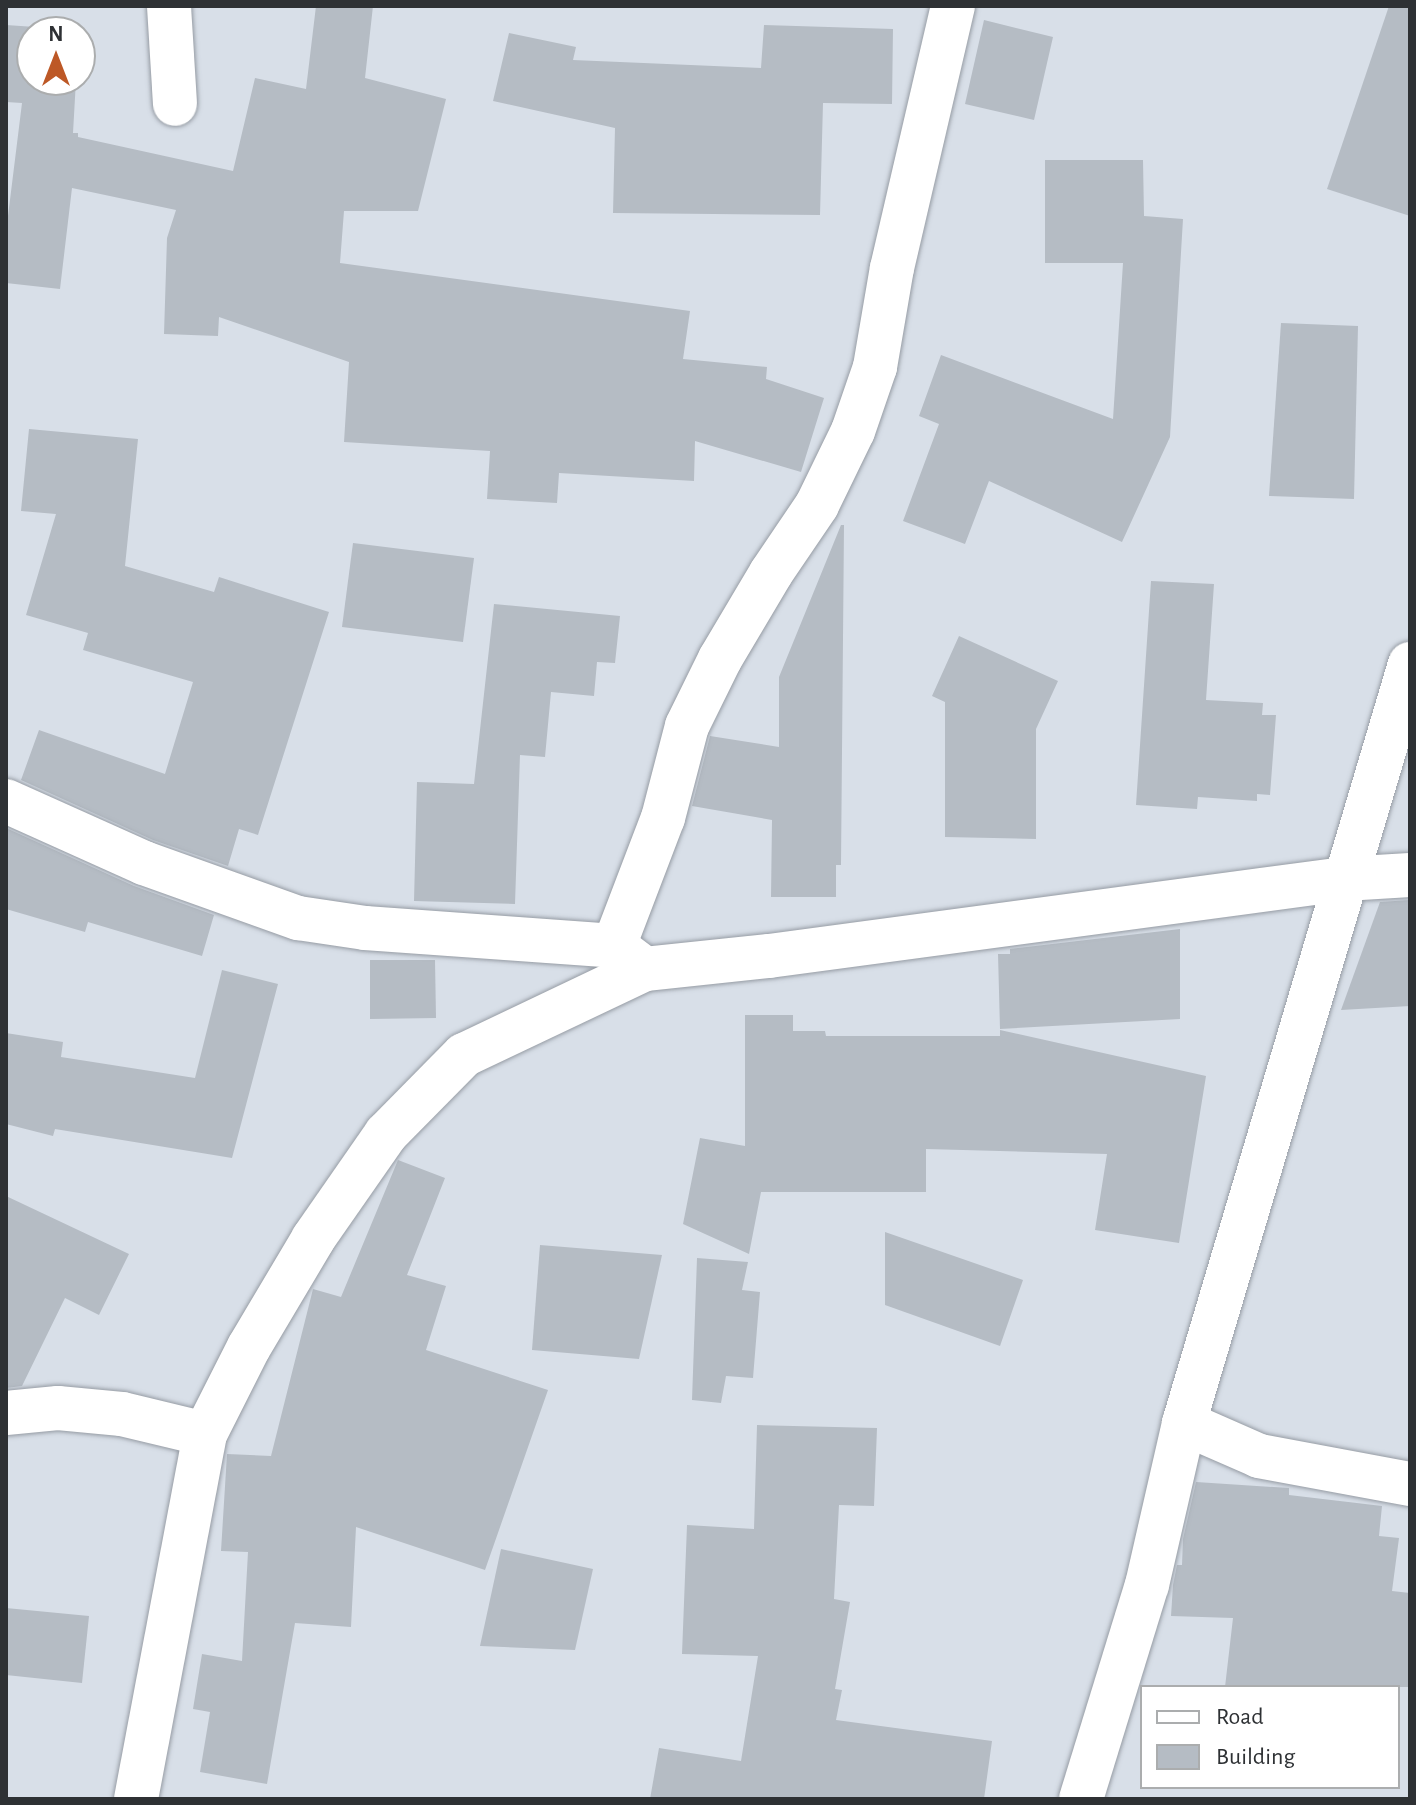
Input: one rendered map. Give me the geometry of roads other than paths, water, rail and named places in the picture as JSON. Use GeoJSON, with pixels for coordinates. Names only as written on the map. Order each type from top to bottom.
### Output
{"type":"FeatureCollection","features":[{"type":"Feature","properties":{"kind":"street"},"geometry":{"type":"LineString","coordinates":[[169,6],[175,104]]}},
{"type":"Feature","properties":{"kind":"street"},"geometry":{"type":"LineString","coordinates":[[136,1799],[205,1434],[249,1347],[313,1239],[386,1134],[464,1055],[630,957],[687,726],[720,659],[817,505],[853,431],[875,367],[892,268],[953,6]]}},
{"type":"Feature","properties":{"kind":"street"},"geometry":{"type":"LineString","coordinates":[[1081,1799],[1147,1585],[1184,1423],[1410,664]]}},
{"type":"Feature","properties":{"kind":"street"},"geometry":{"type":"LineString","coordinates":[[6,801],[144,863],[298,918],[630,957],[769,956],[1344,879],[1410,875]]}},
{"type":"Feature","properties":{"kind":"street"},"geometry":{"type":"LineString","coordinates":[[6,1413],[58,1408],[122,1414],[205,1434]]}},
{"type":"Feature","properties":{"kind":"street"},"geometry":{"type":"LineString","coordinates":[[1184,1423],[1259,1456],[1410,1484]]}}]}
